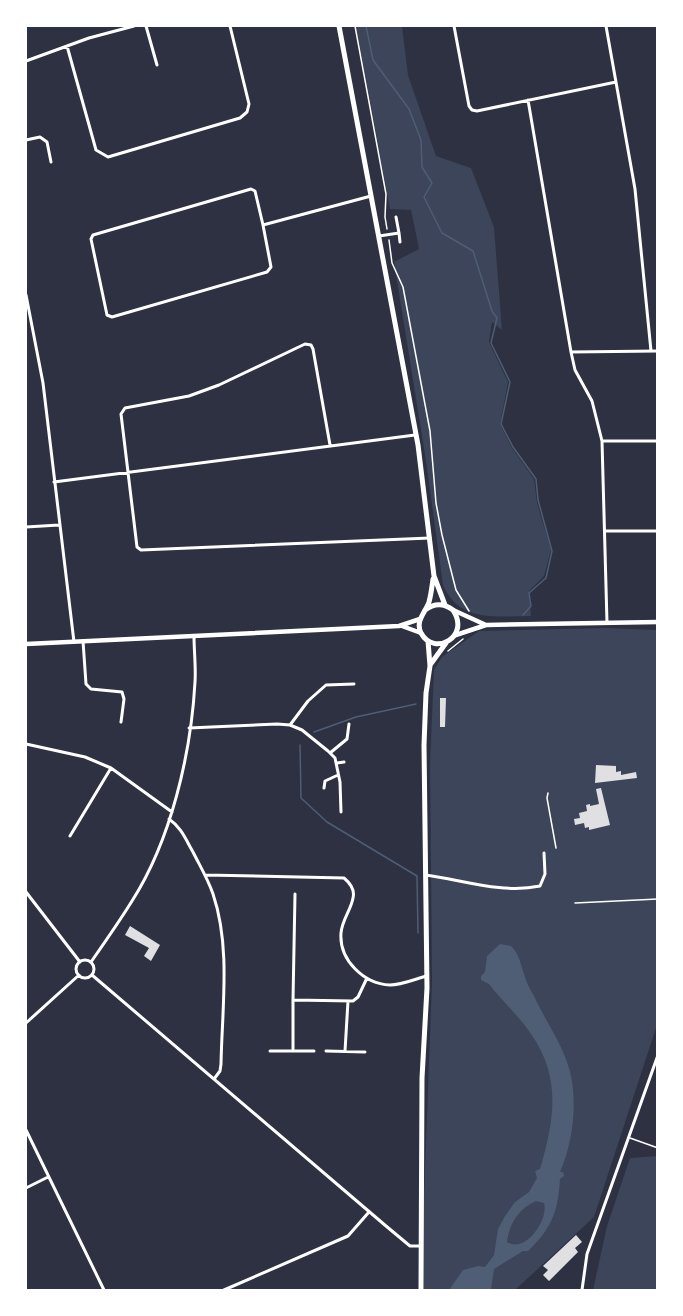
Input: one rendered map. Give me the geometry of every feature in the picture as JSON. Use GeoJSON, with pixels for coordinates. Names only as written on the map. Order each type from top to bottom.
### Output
{"type":"FeatureCollection","features":[{"type":"Feature","properties":{"kind":"highway"},"geometry":{"type":"LineString","coordinates":[[339,26],[416,435],[434,576],[445,605]]}},
{"type":"Feature","properties":{"kind":"highway"},"geometry":{"type":"LineString","coordinates":[[434,576],[429,601],[420,619],[421,633],[429,641],[447,642]]}},
{"type":"Feature","properties":{"kind":"highway"},"geometry":{"type":"LineString","coordinates":[[425,610],[434,605],[445,605],[453,610],[459,622],[456,635],[447,642],[430,666]]}},
{"type":"Feature","properties":{"kind":"highway"},"geometry":{"type":"LineString","coordinates":[[421,1290],[422,1063],[427,976],[424,746],[426,693],[430,666],[429,641]]}},
{"type":"Feature","properties":{"kind":"main road"},"geometry":{"type":"LineString","coordinates":[[453,610],[486,625]]}},
{"type":"Feature","properties":{"kind":"main road"},"geometry":{"type":"LineString","coordinates":[[26,644],[399,626],[420,619]]}},
{"type":"Feature","properties":{"kind":"main road"},"geometry":{"type":"LineString","coordinates":[[456,635],[486,625],[657,622]]}},
{"type":"Feature","properties":{"kind":"main road"},"geometry":{"type":"LineString","coordinates":[[399,626],[421,633]]}},
{"type":"Feature","properties":{"kind":"street"},"geometry":{"type":"LineString","coordinates":[[26,61],[134,26]]}},
{"type":"Feature","properties":{"kind":"street"},"geometry":{"type":"LineString","coordinates":[[146,26],[157,65]]}},
{"type":"Feature","properties":{"kind":"street"},"geometry":{"type":"LineString","coordinates":[[67,46],[96,150],[108,157],[240,118],[247,112],[249,104],[230,26]]}},
{"type":"Feature","properties":{"kind":"street"},"geometry":{"type":"LineString","coordinates":[[453,26],[469,106],[472,110],[477,111],[616,82]]}},
{"type":"Feature","properties":{"kind":"street"},"geometry":{"type":"LineString","coordinates":[[606,26],[635,189],[651,351]]}},
{"type":"Feature","properties":{"kind":"street"},"geometry":{"type":"LineString","coordinates":[[528,100],[571,352],[575,370],[592,401],[602,441],[607,623]]}},
{"type":"Feature","properties":{"kind":"street"},"geometry":{"type":"LineString","coordinates":[[26,140],[40,137],[47,142],[51,162]]}},
{"type":"Feature","properties":{"kind":"street"},"geometry":{"type":"LineString","coordinates":[[250,189],[255,191],[263,225],[271,267],[267,272],[112,317],[107,315],[91,239],[93,235],[250,189]]}},
{"type":"Feature","properties":{"kind":"street"},"geometry":{"type":"LineString","coordinates":[[263,225],[371,196]]}},
{"type":"Feature","properties":{"kind":"street"},"geometry":{"type":"LineString","coordinates":[[396,217],[400,242]]}},
{"type":"Feature","properties":{"kind":"street"},"geometry":{"type":"LineString","coordinates":[[379,236],[399,233]]}},
{"type":"Feature","properties":{"kind":"street"},"geometry":{"type":"LineString","coordinates":[[26,295],[43,383],[74,642]]}},
{"type":"Feature","properties":{"kind":"street"},"geometry":{"type":"LineString","coordinates":[[330,445],[311,345],[305,344],[189,396],[125,408],[121,414],[137,547],[141,550],[430,538]]}},
{"type":"Feature","properties":{"kind":"street"},"geometry":{"type":"LineString","coordinates":[[571,352],[657,351]]}},
{"type":"Feature","properties":{"kind":"street"},"geometry":{"type":"LineString","coordinates":[[54,482],[416,435]]}},
{"type":"Feature","properties":{"kind":"street"},"geometry":{"type":"LineString","coordinates":[[602,441],[657,441]]}},
{"type":"Feature","properties":{"kind":"street"},"geometry":{"type":"LineString","coordinates":[[26,527],[59,525]]}},
{"type":"Feature","properties":{"kind":"street"},"geometry":{"type":"LineString","coordinates":[[605,531],[657,531]]}},
{"type":"Feature","properties":{"kind":"street"},"geometry":{"type":"LineString","coordinates":[[91,962],[133,900],[160,845],[172,812],[189,728],[195,679],[194,636]]}},
{"type":"Feature","properties":{"kind":"street"},"geometry":{"type":"LineString","coordinates":[[83,641],[86,684],[91,689],[122,692],[124,699],[121,722]]}},
{"type":"Feature","properties":{"kind":"street"},"geometry":{"type":"LineString","coordinates":[[290,725],[308,701],[326,685],[354,684]]}},
{"type":"Feature","properties":{"kind":"street"},"geometry":{"type":"LineString","coordinates":[[189,728],[277,724],[290,725],[302,730],[330,753],[337,764],[341,812]]}},
{"type":"Feature","properties":{"kind":"street"},"geometry":{"type":"LineString","coordinates":[[330,753],[347,739],[349,724]]}},
{"type":"Feature","properties":{"kind":"street"},"geometry":{"type":"LineString","coordinates":[[26,744],[85,757],[111,768],[172,812]]}},
{"type":"Feature","properties":{"kind":"street"},"geometry":{"type":"LineString","coordinates":[[337,764],[344,762]]}},
{"type":"Feature","properties":{"kind":"street"},"geometry":{"type":"LineString","coordinates":[[70,836],[111,768]]}},
{"type":"Feature","properties":{"kind":"street"},"geometry":{"type":"LineString","coordinates":[[324,788],[325,782],[338,775]]}},
{"type":"Feature","properties":{"kind":"street"},"geometry":{"type":"LineString","coordinates":[[169,819],[179,827],[206,875],[216,906],[222,951],[221,1064],[220,1071],[214,1079]]}},
{"type":"Feature","properties":{"kind":"street"},"geometry":{"type":"LineString","coordinates":[[426,875],[495,887],[526,889],[540,886],[544,879],[544,854]]}},
{"type":"Feature","properties":{"kind":"street"},"geometry":{"type":"LineString","coordinates":[[206,875],[339,877],[348,882],[353,889],[353,899],[343,920],[341,935],[345,958],[367,978],[380,984],[393,985],[427,976]]}},
{"type":"Feature","properties":{"kind":"street"},"geometry":{"type":"LineString","coordinates":[[26,892],[80,962]]}},
{"type":"Feature","properties":{"kind":"street"},"geometry":{"type":"LineString","coordinates":[[292,1051],[295,894]]}},
{"type":"Feature","properties":{"kind":"street"},"geometry":{"type":"LineString","coordinates":[[86,960],[91,962],[94,970],[92,975],[87,978],[79,975],[76,970],[80,962],[86,960]]}},
{"type":"Feature","properties":{"kind":"street"},"geometry":{"type":"LineString","coordinates":[[26,1023],[79,975]]}},
{"type":"Feature","properties":{"kind":"street"},"geometry":{"type":"LineString","coordinates":[[92,975],[410,1246],[422,1246]]}},
{"type":"Feature","properties":{"kind":"street"},"geometry":{"type":"LineString","coordinates":[[293,1000],[348,1001],[358,997],[367,978]]}},
{"type":"Feature","properties":{"kind":"street"},"geometry":{"type":"LineString","coordinates":[[345,1052],[348,1001]]}},
{"type":"Feature","properties":{"kind":"street"},"geometry":{"type":"LineString","coordinates":[[270,1051],[314,1051]]}},
{"type":"Feature","properties":{"kind":"street"},"geometry":{"type":"LineString","coordinates":[[326,1052],[365,1052]]}},
{"type":"Feature","properties":{"kind":"street"},"geometry":{"type":"LineString","coordinates":[[582,1290],[587,1254],[657,1055]]}},
{"type":"Feature","properties":{"kind":"street"},"geometry":{"type":"LineString","coordinates":[[652,1069],[657,1070]]}},
{"type":"Feature","properties":{"kind":"street"},"geometry":{"type":"LineString","coordinates":[[26,1130],[105,1290]]}},
{"type":"Feature","properties":{"kind":"street"},"geometry":{"type":"LineString","coordinates":[[26,1188],[48,1177]]}},
{"type":"Feature","properties":{"kind":"street"},"geometry":{"type":"LineString","coordinates":[[224,1290],[348,1236],[369,1212]]}},
{"type":"Feature","properties":{"kind":"lane"},"geometry":{"type":"LineString","coordinates":[[628,1137],[657,1148]]}},
{"type":"Feature","properties":{"kind":"path"},"geometry":{"type":"LineString","coordinates":[[355,26],[386,194],[385,217],[392,263],[403,287],[430,431],[436,503],[442,535],[456,590],[471,615]]}},
{"type":"Feature","properties":{"kind":"path"},"geometry":{"type":"LineString","coordinates":[[548,793],[556,848]]}},
{"type":"Feature","properties":{"kind":"path"},"geometry":{"type":"LineString","coordinates":[[575,903],[657,898]]}},
{"type":"Feature","properties":{"kind":"shaded area"},"geometry":{"type":"Polygon","coordinates":[[[356,26],[402,26],[408,75],[436,156],[471,168],[494,227],[502,330],[492,322],[489,342],[508,382],[500,424],[512,448],[534,479],[537,503],[551,550],[544,576],[529,591],[531,616],[492,616],[469,612],[450,597],[443,585],[394,262],[419,249],[411,210],[390,209],[356,26]]]}},
{"type":"Feature","properties":{"kind":"shaded area"},"geometry":{"type":"Polygon","coordinates":[[[606,628],[657,630],[657,1025],[594,1217],[515,1290],[424,1290],[423,1223],[432,982],[430,763],[434,670],[442,657],[479,631],[606,628]]]}},
{"type":"Feature","properties":{"kind":"shaded area"},"geometry":{"type":"Polygon","coordinates":[[[500,944],[511,946],[519,959],[528,985],[560,1045],[571,1075],[574,1103],[572,1132],[560,1172],[563,1172],[564,1176],[560,1179],[558,1201],[543,1235],[528,1251],[523,1251],[494,1269],[491,1290],[449,1290],[463,1270],[478,1266],[485,1267],[494,1255],[498,1229],[505,1216],[515,1202],[529,1192],[537,1178],[535,1171],[540,1169],[551,1117],[551,1083],[541,1050],[521,1021],[489,984],[481,980],[485,972],[487,956],[500,944]],[[536,1201],[520,1212],[510,1229],[507,1242],[521,1243],[534,1233],[543,1218],[544,1203],[536,1201]]]}},
{"type":"Feature","properties":{"kind":"shaded area"},"geometry":{"type":"Polygon","coordinates":[[[657,1156],[657,1290],[593,1290],[607,1226],[630,1158],[657,1156]]]}},
{"type":"Feature","properties":{"kind":"building"},"geometry":{"type":"Polygon","coordinates":[[[440,698],[446,698],[445,727],[440,727],[440,698]]]}},
{"type":"Feature","properties":{"kind":"building"},"geometry":{"type":"Polygon","coordinates":[[[596,765],[616,766],[616,772],[621,771],[621,775],[636,772],[637,778],[595,783],[596,765]]]}},
{"type":"Feature","properties":{"kind":"building"},"geometry":{"type":"Polygon","coordinates":[[[601,788],[610,825],[589,830],[589,827],[585,828],[584,823],[575,825],[574,819],[580,818],[579,813],[587,811],[586,805],[599,804],[596,789],[601,788]]]}},
{"type":"Feature","properties":{"kind":"building"},"geometry":{"type":"Polygon","coordinates":[[[130,926],[160,945],[151,961],[144,956],[149,948],[125,935],[130,926]]]}},
{"type":"Feature","properties":{"kind":"building"},"geometry":{"type":"Polygon","coordinates":[[[576,1235],[582,1242],[575,1248],[578,1252],[549,1281],[543,1275],[548,1270],[543,1266],[576,1235]]]}},
{"type":"Feature","properties":{"kind":"waterway"},"geometry":{"type":"LineString","coordinates":[[366,26],[373,60],[409,109],[421,140],[422,167],[432,183],[424,197],[442,233],[473,251],[492,311],[497,318],[491,343],[510,382],[501,424],[513,447],[536,479],[538,500],[552,551],[546,578],[529,593],[531,606],[523,615]]}},
{"type":"Feature","properties":{"kind":"waterway"},"geometry":{"type":"LineString","coordinates":[[314,732],[356,717],[416,704]]}},
{"type":"Feature","properties":{"kind":"waterway"},"geometry":{"type":"LineString","coordinates":[[300,745],[301,798],[327,822],[417,876],[418,933]]}}]}
